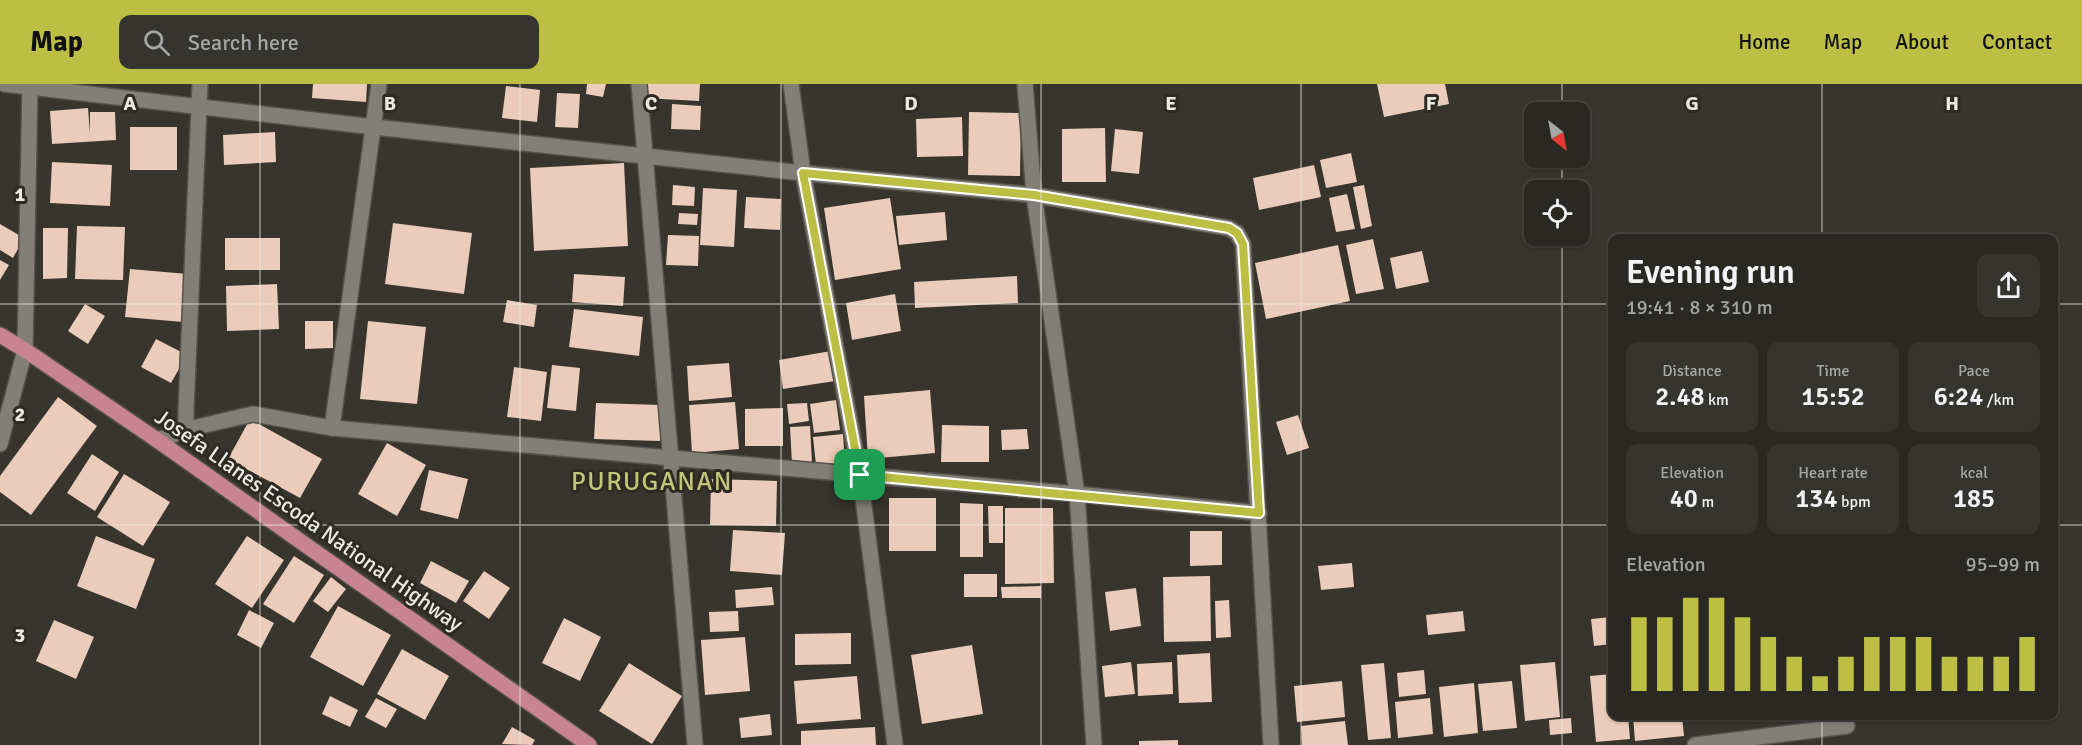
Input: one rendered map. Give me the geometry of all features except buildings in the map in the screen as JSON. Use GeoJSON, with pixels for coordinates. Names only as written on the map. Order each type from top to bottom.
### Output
{"type":"FeatureCollection","features":[{"type":"Feature","properties":{"kind":"main road","name":"Josefa Llanes Escoda National Highway"},"geometry":{"type":"LineString","coordinates":[[0,335],[157,440],[589,745]]}},
{"type":"Feature","properties":{"kind":"street"},"geometry":{"type":"LineString","coordinates":[[4,84],[374,127],[1034,195],[1229,228],[1237,233],[1243,244],[1271,745]]}},
{"type":"Feature","properties":{"kind":"street"},"geometry":{"type":"LineString","coordinates":[[186,431],[200,84]]}},
{"type":"Feature","properties":{"kind":"street"},"geometry":{"type":"LineString","coordinates":[[332,428],[378,84]]}},
{"type":"Feature","properties":{"kind":"street"},"geometry":{"type":"LineString","coordinates":[[639,84],[695,745]]}},
{"type":"Feature","properties":{"kind":"street"},"geometry":{"type":"LineString","coordinates":[[791,84],[803,173],[860,475],[895,745]]}},
{"type":"Feature","properties":{"kind":"street"},"geometry":{"type":"LineString","coordinates":[[1025,84],[1034,195],[1077,494],[1094,745]]}},
{"type":"Feature","properties":{"kind":"street"},"geometry":{"type":"LineString","coordinates":[[0,444],[25,350],[30,86]]}},
{"type":"Feature","properties":{"kind":"street"},"geometry":{"type":"LineString","coordinates":[[157,440],[253,414],[332,428],[1077,494],[1259,513]]}},
{"type":"Feature","properties":{"kind":"street"},"geometry":{"type":"LineString","coordinates":[[1695,745],[1847,726]]}},
{"type":"Feature","properties":{"kind":"district","name":"PURUGANAN"},"geometry":{"type":"Point","coordinates":[652,482]}},
{"type":"Feature","properties":{"kind":"route"},"geometry":{"type":"LineString","coordinates":[[803,173],[1034,195],[1229,228],[1237,233],[1243,244],[1259,513],[860,475],[803,173]]}}]}
